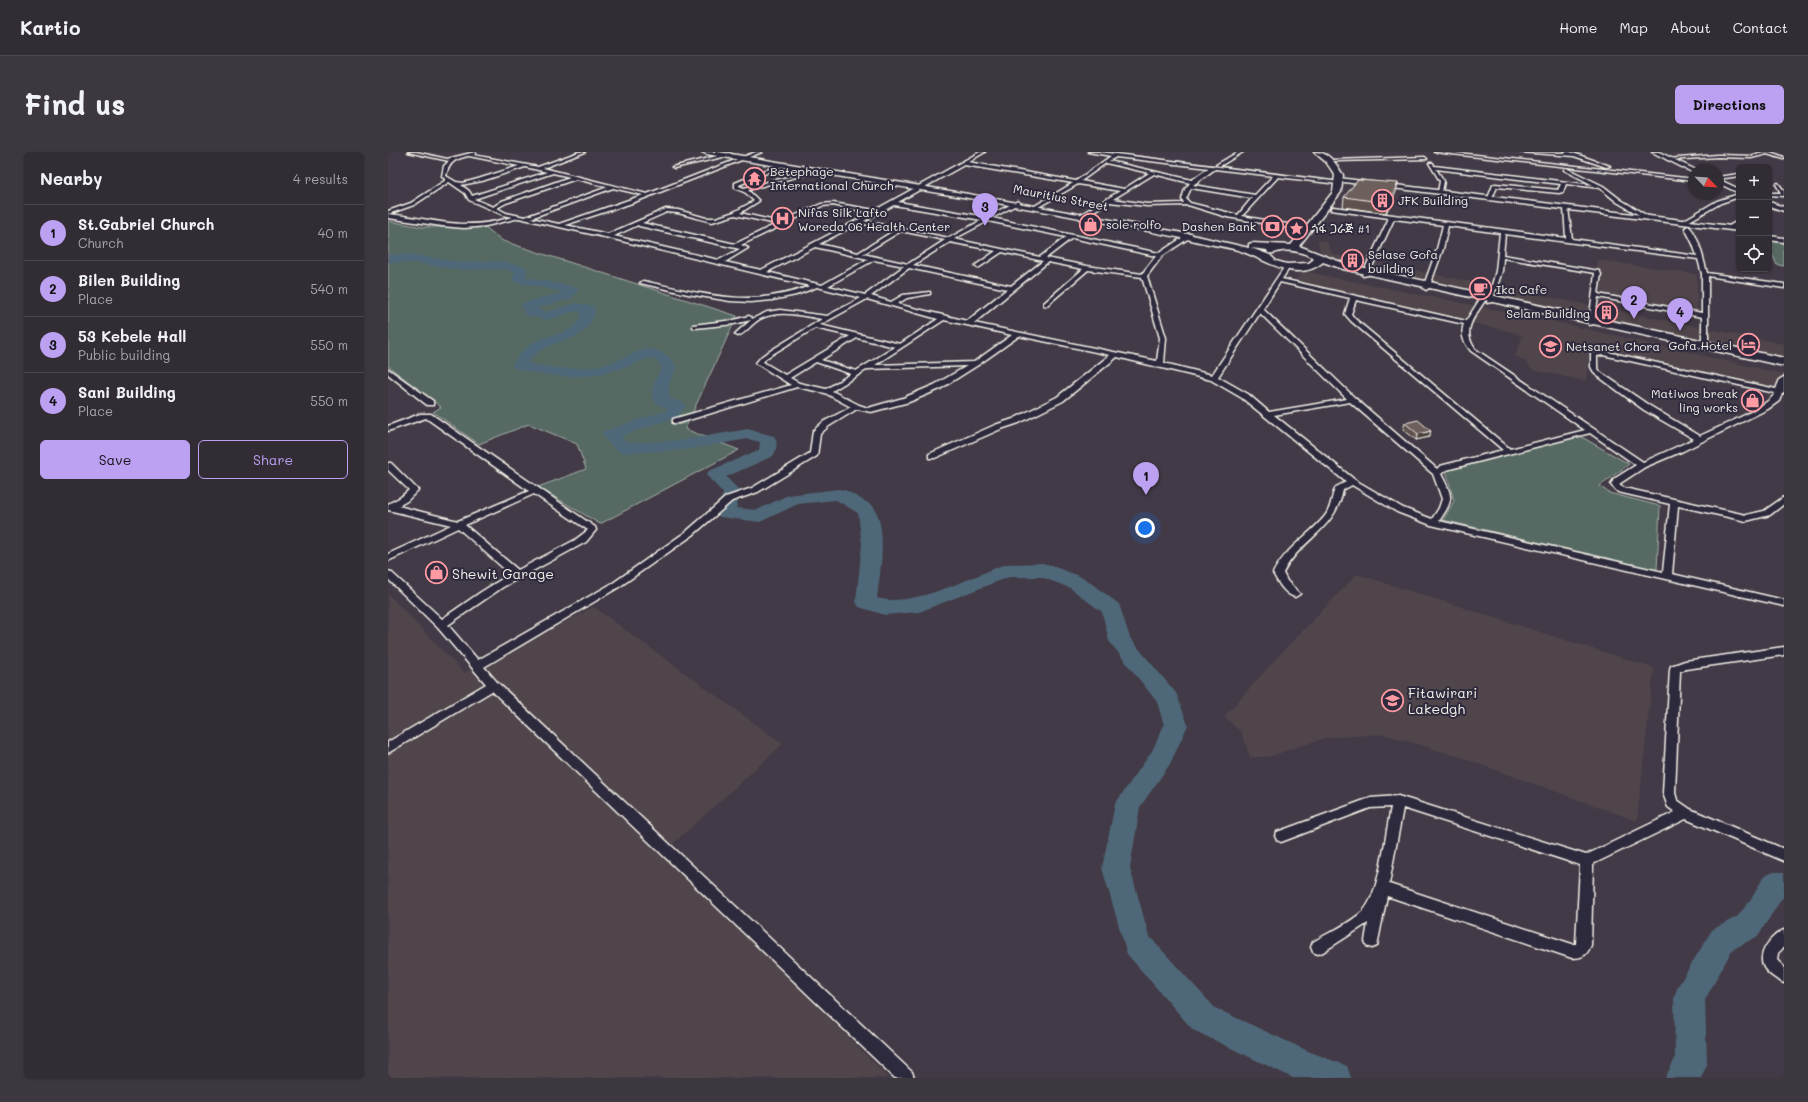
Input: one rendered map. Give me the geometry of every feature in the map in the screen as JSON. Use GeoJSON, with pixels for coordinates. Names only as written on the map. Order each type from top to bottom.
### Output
{"type":"FeatureCollection","features":[{"type":"Feature","properties":{"kind":"main road","name":"Mauritius Street"},"geometry":{"type":"LineString","coordinates":[[706,152],[1016,203],[1189,236],[1261,248],[1292,248],[1306,250]]}},
{"type":"Feature","properties":{"kind":"main road","name":"Mauritius Street"},"geometry":{"type":"LineString","coordinates":[[718,152],[728,155]]}},
{"type":"Feature","properties":{"kind":"main road"},"geometry":{"type":"LineString","coordinates":[[1318,152],[1334,166],[1343,182]]}},
{"type":"Feature","properties":{"kind":"main road"},"geometry":{"type":"LineString","coordinates":[[1325,152],[1341,166],[1344,193],[1306,243],[1306,250],[1318,257],[1366,273],[1591,322],[1784,367]]}},
{"type":"Feature","properties":{"kind":"main road","name":"Mauritius Street"},"geometry":{"type":"LineString","coordinates":[[746,158],[816,171],[922,187]]}},
{"type":"Feature","properties":{"kind":"main road"},"geometry":{"type":"LineString","coordinates":[[1292,248],[1337,192],[1343,182]]}},
{"type":"Feature","properties":{"kind":"main road","name":"Mauritius Street"},"geometry":{"type":"LineString","coordinates":[[1189,236],[1240,248],[1266,257],[1273,263],[1287,267],[1328,267],[1366,273]]}},
{"type":"Feature","properties":{"kind":"main road"},"geometry":{"type":"LineString","coordinates":[[1266,257],[1270,252],[1281,248]]}},
{"type":"Feature","properties":{"kind":"main road"},"geometry":{"type":"LineString","coordinates":[[1304,268],[1316,264],[1319,260],[1318,257]]}},
{"type":"Feature","properties":{"kind":"main road"},"geometry":{"type":"LineString","coordinates":[[1611,327],[1784,362]]}},
{"type":"Feature","properties":{"kind":"main road"},"geometry":{"type":"LineString","coordinates":[[1611,327],[1651,341],[1784,371]]}},
{"type":"Feature","properties":{"kind":"street"},"geometry":{"type":"LineString","coordinates":[[410,152],[452,160],[479,152]]}},
{"type":"Feature","properties":{"kind":"street"},"geometry":{"type":"LineString","coordinates":[[538,168],[583,152]]}},
{"type":"Feature","properties":{"kind":"street"},"geometry":{"type":"LineString","coordinates":[[557,226],[647,195],[760,152]]}},
{"type":"Feature","properties":{"kind":"street"},"geometry":{"type":"LineString","coordinates":[[761,273],[893,203],[983,152]]}},
{"type":"Feature","properties":{"kind":"street"},"geometry":{"type":"LineString","coordinates":[[1090,152],[1215,166],[1686,225],[1736,229]]}},
{"type":"Feature","properties":{"kind":"street"},"geometry":{"type":"LineString","coordinates":[[1227,152],[1236,154]]}},
{"type":"Feature","properties":{"kind":"street"},"geometry":{"type":"LineString","coordinates":[[1188,204],[1184,199],[1185,192],[1194,182],[1215,166],[1241,152]]}},
{"type":"Feature","properties":{"kind":"street"},"geometry":{"type":"LineString","coordinates":[[1419,152],[1434,167],[1442,181],[1440,192]]}},
{"type":"Feature","properties":{"kind":"street"},"geometry":{"type":"LineString","coordinates":[[1436,152],[1688,179]]}},
{"type":"Feature","properties":{"kind":"street"},"geometry":{"type":"LineString","coordinates":[[1489,158],[1491,152]]}},
{"type":"Feature","properties":{"kind":"street"},"geometry":{"type":"LineString","coordinates":[[1522,152],[1575,155]]}},
{"type":"Feature","properties":{"kind":"street"},"geometry":{"type":"LineString","coordinates":[[1566,152],[1618,171]]}},
{"type":"Feature","properties":{"kind":"street"},"geometry":{"type":"LineString","coordinates":[[1655,152],[1688,168]]}},
{"type":"Feature","properties":{"kind":"street"},"geometry":{"type":"LineString","coordinates":[[1668,159],[1718,156],[1751,157],[1767,152],[1784,158]]}},
{"type":"Feature","properties":{"kind":"street"},"geometry":{"type":"LineString","coordinates":[[1037,207],[1106,162],[1114,154]]}},
{"type":"Feature","properties":{"kind":"street"},"geometry":{"type":"LineString","coordinates":[[469,155],[525,165],[647,195]]}},
{"type":"Feature","properties":{"kind":"street"},"geometry":{"type":"LineString","coordinates":[[674,167],[728,155]]}},
{"type":"Feature","properties":{"kind":"street"},"geometry":{"type":"LineString","coordinates":[[1335,160],[1425,158]]}},
{"type":"Feature","properties":{"kind":"street"},"geometry":{"type":"LineString","coordinates":[[452,160],[446,166],[443,174],[449,180],[458,184],[478,181],[525,165]]}},
{"type":"Feature","properties":{"kind":"street"},"geometry":{"type":"LineString","coordinates":[[1106,162],[1194,182]]}},
{"type":"Feature","properties":{"kind":"street"},"geometry":{"type":"LineString","coordinates":[[963,163],[1124,190]]}},
{"type":"Feature","properties":{"kind":"street"},"geometry":{"type":"LineString","coordinates":[[610,236],[639,224],[661,212],[669,210],[711,220],[734,213],[757,201],[744,190],[737,187],[739,182],[781,165]]}},
{"type":"Feature","properties":{"kind":"street"},"geometry":{"type":"LineString","coordinates":[[1215,166],[1276,176],[1440,192],[1566,210],[1648,218],[1736,233]]}},
{"type":"Feature","properties":{"kind":"street"},"geometry":{"type":"LineString","coordinates":[[1561,166],[1601,187],[1619,201],[1648,218]]}},
{"type":"Feature","properties":{"kind":"street"},"geometry":{"type":"LineString","coordinates":[[1434,167],[1601,187]]}},
{"type":"Feature","properties":{"kind":"street"},"geometry":{"type":"LineString","coordinates":[[744,190],[816,171]]}},
{"type":"Feature","properties":{"kind":"street"},"geometry":{"type":"LineString","coordinates":[[471,198],[551,172]]}},
{"type":"Feature","properties":{"kind":"street"},"geometry":{"type":"LineString","coordinates":[[1082,216],[1153,173]]}},
{"type":"Feature","properties":{"kind":"street"},"geometry":{"type":"LineString","coordinates":[[1239,217],[1276,176]]}},
{"type":"Feature","properties":{"kind":"street"},"geometry":{"type":"LineString","coordinates":[[1724,177],[1736,176]]}},
{"type":"Feature","properties":{"kind":"street"},"geometry":{"type":"LineString","coordinates":[[494,208],[504,202],[576,177]]}},
{"type":"Feature","properties":{"kind":"street"},"geometry":{"type":"LineString","coordinates":[[388,212],[404,208],[432,192],[449,180]]}},
{"type":"Feature","properties":{"kind":"street"},"geometry":{"type":"LineString","coordinates":[[1490,198],[1495,185],[1559,192],[1562,191],[1564,183]]}},
{"type":"Feature","properties":{"kind":"street"},"geometry":{"type":"LineString","coordinates":[[458,184],[461,189],[467,192],[471,198],[485,206],[525,219],[610,236],[866,297],[891,305],[968,324],[1160,364],[1214,378],[1245,396],[1352,482],[1400,510],[1434,523],[1784,603]]}},
{"type":"Feature","properties":{"kind":"street"},"geometry":{"type":"LineString","coordinates":[[1778,184],[1784,195]]}},
{"type":"Feature","properties":{"kind":"street"},"geometry":{"type":"LineString","coordinates":[[1724,185],[1736,190]]}},
{"type":"Feature","properties":{"kind":"street"},"geometry":{"type":"LineString","coordinates":[[1190,186],[1256,197]]}},
{"type":"Feature","properties":{"kind":"street"},"geometry":{"type":"LineString","coordinates":[[388,216],[404,217],[444,225],[478,226],[498,224],[525,219],[612,187]]}},
{"type":"Feature","properties":{"kind":"street"},"geometry":{"type":"LineString","coordinates":[[1772,194],[1784,195]]}},
{"type":"Feature","properties":{"kind":"street"},"geometry":{"type":"LineString","coordinates":[[1686,225],[1719,202],[1736,196]]}},
{"type":"Feature","properties":{"kind":"street"},"geometry":{"type":"LineString","coordinates":[[1107,200],[1142,205],[1188,204],[1239,217],[1307,229]]}},
{"type":"Feature","properties":{"kind":"street"},"geometry":{"type":"LineString","coordinates":[[737,245],[827,203],[876,212]]}},
{"type":"Feature","properties":{"kind":"street"},"geometry":{"type":"LineString","coordinates":[[893,203],[987,219],[1160,255]]}},
{"type":"Feature","properties":{"kind":"street"},"geometry":{"type":"LineString","coordinates":[[1016,203],[949,240],[908,266],[866,297],[814,326],[761,360],[759,363],[797,385],[827,391],[856,407],[868,410],[906,400],[937,387],[976,364],[1016,335]]}},
{"type":"Feature","properties":{"kind":"street"},"geometry":{"type":"LineString","coordinates":[[1772,206],[1784,209]]}},
{"type":"Feature","properties":{"kind":"street"},"geometry":{"type":"LineString","coordinates":[[1333,209],[1701,258]]}},
{"type":"Feature","properties":{"kind":"street"},"geometry":{"type":"LineString","coordinates":[[1566,210],[1569,240]]}},
{"type":"Feature","properties":{"kind":"street"},"geometry":{"type":"LineString","coordinates":[[734,213],[781,224]]}},
{"type":"Feature","properties":{"kind":"street"},"geometry":{"type":"LineString","coordinates":[[498,224],[518,217]]}},
{"type":"Feature","properties":{"kind":"street"},"geometry":{"type":"LineString","coordinates":[[1366,273],[1392,217]]}},
{"type":"Feature","properties":{"kind":"street"},"geometry":{"type":"LineString","coordinates":[[858,221],[1087,268],[1144,276]]}},
{"type":"Feature","properties":{"kind":"street"},"geometry":{"type":"LineString","coordinates":[[639,224],[746,248],[719,263]]}},
{"type":"Feature","properties":{"kind":"street"},"geometry":{"type":"LineString","coordinates":[[1427,286],[1440,249],[1446,224]]}},
{"type":"Feature","properties":{"kind":"street"},"geometry":{"type":"LineString","coordinates":[[1729,228],[1736,224]]}},
{"type":"Feature","properties":{"kind":"street"},"geometry":{"type":"LineString","coordinates":[[1686,225],[1701,258],[1705,274],[1705,345]]}},
{"type":"Feature","properties":{"kind":"street"},"geometry":{"type":"LineString","coordinates":[[858,255],[899,230]]}},
{"type":"Feature","properties":{"kind":"street"},"geometry":{"type":"LineString","coordinates":[[1503,232],[1499,272],[1487,299],[1468,323],[1464,336],[1465,342],[1473,350],[1589,431],[1642,465]]}},
{"type":"Feature","properties":{"kind":"street"},"geometry":{"type":"LineString","coordinates":[[1772,233],[1784,235]]}},
{"type":"Feature","properties":{"kind":"street"},"geometry":{"type":"LineString","coordinates":[[1144,276],[1160,255],[1189,236]]}},
{"type":"Feature","properties":{"kind":"street"},"geometry":{"type":"LineString","coordinates":[[968,324],[1070,237]]}},
{"type":"Feature","properties":{"kind":"street"},"geometry":{"type":"LineString","coordinates":[[1772,238],[1784,240]]}},
{"type":"Feature","properties":{"kind":"street"},"geometry":{"type":"LineString","coordinates":[[814,245],[1010,288]]}},
{"type":"Feature","properties":{"kind":"street"},"geometry":{"type":"LineString","coordinates":[[978,266],[1000,251]]}},
{"type":"Feature","properties":{"kind":"street"},"geometry":{"type":"LineString","coordinates":[[1501,256],[1597,272],[1598,274],[1591,322]]}},
{"type":"Feature","properties":{"kind":"street"},"geometry":{"type":"LineString","coordinates":[[643,283],[741,304],[789,297],[820,286],[873,258]]}},
{"type":"Feature","properties":{"kind":"street"},"geometry":{"type":"LineString","coordinates":[[1214,378],[1277,280],[1287,267]]}},
{"type":"Feature","properties":{"kind":"street"},"geometry":{"type":"LineString","coordinates":[[1046,304],[1087,268]]}},
{"type":"Feature","properties":{"kind":"street"},"geometry":{"type":"LineString","coordinates":[[1705,274],[1784,286]]}},
{"type":"Feature","properties":{"kind":"street"},"geometry":{"type":"LineString","coordinates":[[1144,276],[1163,338],[1160,364]]}},
{"type":"Feature","properties":{"kind":"street"},"geometry":{"type":"LineString","coordinates":[[1277,280],[1468,323]]}},
{"type":"Feature","properties":{"kind":"street"},"geometry":{"type":"LineString","coordinates":[[891,305],[905,296],[928,293]]}},
{"type":"Feature","properties":{"kind":"street"},"geometry":{"type":"LineString","coordinates":[[1595,295],[1706,316]]}},
{"type":"Feature","properties":{"kind":"street"},"geometry":{"type":"LineString","coordinates":[[1353,298],[1348,314],[1353,320],[1507,450]]}},
{"type":"Feature","properties":{"kind":"street"},"geometry":{"type":"LineString","coordinates":[[1259,308],[1352,400],[1437,473],[1448,497],[1434,523]]}},
{"type":"Feature","properties":{"kind":"street"},"geometry":{"type":"LineString","coordinates":[[695,326],[734,322],[772,312],[828,318]]}},
{"type":"Feature","properties":{"kind":"street"},"geometry":{"type":"LineString","coordinates":[[740,314],[751,318]]}},
{"type":"Feature","properties":{"kind":"street"},"geometry":{"type":"LineString","coordinates":[[738,334],[751,318]]}},
{"type":"Feature","properties":{"kind":"street"},"geometry":{"type":"LineString","coordinates":[[827,391],[901,346],[943,318]]}},
{"type":"Feature","properties":{"kind":"street"},"geometry":{"type":"LineString","coordinates":[[814,326],[901,346]]}},
{"type":"Feature","properties":{"kind":"street"},"geometry":{"type":"LineString","coordinates":[[785,378],[857,335]]}},
{"type":"Feature","properties":{"kind":"street"},"geometry":{"type":"LineString","coordinates":[[1699,439],[1647,408],[1597,373],[1594,367],[1593,354],[1603,353],[1780,392]]}},
{"type":"Feature","properties":{"kind":"street"},"geometry":{"type":"LineString","coordinates":[[932,456],[998,427],[1016,421],[1060,399],[1115,355]]}},
{"type":"Feature","properties":{"kind":"street"},"geometry":{"type":"LineString","coordinates":[[815,360],[856,373]]}},
{"type":"Feature","properties":{"kind":"street"},"geometry":{"type":"LineString","coordinates":[[865,367],[976,364]]}},
{"type":"Feature","properties":{"kind":"street"},"geometry":{"type":"LineString","coordinates":[[388,371],[430,403]]}},
{"type":"Feature","properties":{"kind":"street"},"geometry":{"type":"LineString","coordinates":[[1784,379],[1776,399],[1765,407],[1680,449],[1642,465],[1617,481],[1615,485],[1616,488],[1674,503],[1746,518],[1767,513],[1784,500]]}},
{"type":"Feature","properties":{"kind":"street"},"geometry":{"type":"LineString","coordinates":[[676,421],[797,385]]}},
{"type":"Feature","properties":{"kind":"street"},"geometry":{"type":"LineString","coordinates":[[1268,414],[1352,400]]}},
{"type":"Feature","properties":{"kind":"street"},"geometry":{"type":"LineString","coordinates":[[476,666],[622,581],[690,533],[728,499],[755,490],[814,454],[816,433],[826,424],[856,407]]}},
{"type":"Feature","properties":{"kind":"street"},"geometry":{"type":"LineString","coordinates":[[388,429],[422,416],[428,416],[535,491],[590,527],[592,530],[583,540],[516,574],[469,604],[442,625]]}},
{"type":"Feature","properties":{"kind":"street"},"geometry":{"type":"LineString","coordinates":[[1437,473],[1443,468],[1457,463],[1589,431]]}},
{"type":"Feature","properties":{"kind":"street"},"geometry":{"type":"LineString","coordinates":[[388,465],[414,490],[404,499],[388,507]]}},
{"type":"Feature","properties":{"kind":"street"},"geometry":{"type":"LineString","coordinates":[[1295,594],[1283,583],[1278,573],[1282,562],[1331,515],[1335,509],[1340,489],[1352,482]]}},
{"type":"Feature","properties":{"kind":"street"},"geometry":{"type":"LineString","coordinates":[[388,558],[459,524],[535,491]]}},
{"type":"Feature","properties":{"kind":"street"},"geometry":{"type":"LineString","coordinates":[[1667,577],[1674,503]]}},
{"type":"Feature","properties":{"kind":"street"},"geometry":{"type":"LineString","coordinates":[[388,507],[459,524],[516,574]]}},
{"type":"Feature","properties":{"kind":"street"},"geometry":{"type":"LineString","coordinates":[[388,574],[442,625],[493,685],[906,1078]]}},
{"type":"Feature","properties":{"kind":"street"},"geometry":{"type":"LineString","coordinates":[[1784,651],[1685,665],[1675,669],[1669,793],[1672,803],[1686,813],[1784,855]]}},
{"type":"Feature","properties":{"kind":"street"},"geometry":{"type":"LineString","coordinates":[[388,748],[493,685]]}},
{"type":"Feature","properties":{"kind":"street"},"geometry":{"type":"LineString","coordinates":[[1281,836],[1370,803],[1398,801],[1587,861],[1686,813]]}},
{"type":"Feature","properties":{"kind":"street"},"geometry":{"type":"LineString","coordinates":[[1372,941],[1398,801]]}},
{"type":"Feature","properties":{"kind":"street"},"geometry":{"type":"LineString","coordinates":[[1382,888],[1572,951],[1580,951],[1584,945],[1587,861]]}},
{"type":"Feature","properties":{"kind":"street"},"geometry":{"type":"LineString","coordinates":[[1318,947],[1357,924],[1369,914],[1382,888]]}},
{"type":"Feature","properties":{"kind":"street"},"geometry":{"type":"LineString","coordinates":[[1784,937],[1772,949],[1769,963],[1784,976]]}},
{"type":"Feature","properties":{"kind":"shaded area"},"geometry":{"type":"Polygon","coordinates":[[[1317,240],[1327,242],[1333,254],[1784,344],[1784,361],[1488,297],[1322,257],[1317,240]]]}},
{"type":"Feature","properties":{"kind":"shaded area"},"geometry":{"type":"Polygon","coordinates":[[[1598,260],[1697,274],[1697,312],[1600,293],[1602,277],[1601,273],[1596,270],[1598,260]]]}},
{"type":"Feature","properties":{"kind":"shaded area"},"geometry":{"type":"Polygon","coordinates":[[[1302,271],[1552,321],[1784,374],[1784,393],[1610,351],[1609,354],[1589,351],[1586,381],[1532,370],[1525,361],[1515,356],[1522,337],[1517,333],[1293,284],[1302,271]]]}},
{"type":"Feature","properties":{"kind":"shaded area"},"geometry":{"type":"Polygon","coordinates":[[[1357,574],[1654,668],[1637,821],[1460,757],[1383,734],[1325,738],[1268,757],[1250,757],[1241,732],[1224,717],[1281,653],[1357,574]]]}},
{"type":"Feature","properties":{"kind":"shaded area"},"geometry":{"type":"Polygon","coordinates":[[[388,594],[464,673],[594,607],[783,744],[664,852],[889,1078],[388,1078],[388,594]]]}},
{"type":"Feature","properties":{"kind":"green space"},"geometry":{"type":"Polygon","coordinates":[[[388,221],[423,227],[485,227],[503,241],[737,316],[685,429],[739,450],[600,524],[538,487],[586,469],[577,444],[529,424],[479,444],[433,412],[441,407],[388,366],[388,221]]]}},
{"type":"Feature","properties":{"kind":"green space"},"geometry":{"type":"Polygon","coordinates":[[[1772,240],[1784,242],[1784,266],[1777,265],[1772,254],[1772,240]]]}},
{"type":"Feature","properties":{"kind":"green space"},"geometry":{"type":"Polygon","coordinates":[[[1580,436],[1629,464],[1600,486],[1609,493],[1660,506],[1657,570],[1443,520],[1454,501],[1446,471],[1580,436]]]}},
{"type":"Feature","properties":{"kind":"building"},"geometry":{"type":"Polygon","coordinates":[[[1359,180],[1398,183],[1388,203],[1344,197],[1359,180]]]}},
{"type":"Feature","properties":{"kind":"building"},"geometry":{"type":"Polygon","coordinates":[[[1418,420],[1431,431],[1418,434],[1405,423],[1418,420]]]}},
{"type":"Feature","properties":{"kind":"waterway"},"geometry":{"type":"LineString","coordinates":[[388,258],[415,259],[459,266],[502,265],[522,270],[518,279],[572,290],[566,296],[528,306],[531,312],[546,316],[575,307],[588,309],[587,318],[584,325],[575,332],[540,344],[528,353],[519,365],[536,370],[569,373],[601,370],[617,366],[649,353],[662,358],[670,367],[661,383],[661,400],[678,406],[671,414],[610,434],[624,448],[684,445],[748,434],[768,439],[767,452],[715,475],[732,492],[726,513],[760,516],[794,499],[839,494],[867,510],[870,521],[872,544],[866,602],[885,608],[919,605],[1007,571],[1043,570],[1077,583],[1112,609],[1120,641],[1168,699],[1176,725],[1161,757],[1128,804],[1116,868],[1137,944],[1204,1019],[1301,1065],[1335,1078]]}},
{"type":"Feature","properties":{"kind":"waterway"},"geometry":{"type":"LineString","coordinates":[[1681,1078],[1691,1064],[1689,997],[1722,940],[1748,926],[1763,905],[1774,885],[1784,885]]}},
{"type":"Feature","properties":{"kind":"place","name":"Betephage International Church"},"geometry":{"type":"Point","coordinates":[755,178]}},
{"type":"Feature","properties":{"kind":"place","name":"JFK Building"},"geometry":{"type":"Point","coordinates":[1382,200]}},
{"type":"Feature","properties":{"kind":"place","name":"Nifas Silk Lafto Woreda 06 Health Center"},"geometry":{"type":"Point","coordinates":[782,219]}},
{"type":"Feature","properties":{"kind":"place","name":"sole rolfo"},"geometry":{"type":"Point","coordinates":[1090,224]}},
{"type":"Feature","properties":{"kind":"place","name":"53 Kebele Hall"},"geometry":{"type":"Point","coordinates":[985,226]}},
{"type":"Feature","properties":{"kind":"place","name":"Dashen Bank"},"geometry":{"type":"Point","coordinates":[1272,226]}},
{"type":"Feature","properties":{"kind":"place","name":"ጎፋ ጋራጅ #1"},"geometry":{"type":"Point","coordinates":[1297,228]}},
{"type":"Feature","properties":{"kind":"place","name":"Selase Gofa building"},"geometry":{"type":"Point","coordinates":[1352,261]}},
{"type":"Feature","properties":{"kind":"place","name":"Ika Cafe"},"geometry":{"type":"Point","coordinates":[1481,289]}},
{"type":"Feature","properties":{"kind":"place","name":"Selam Building"},"geometry":{"type":"Point","coordinates":[1606,313]}},
{"type":"Feature","properties":{"kind":"place","name":"Bilen Building"},"geometry":{"type":"Point","coordinates":[1634,319]}},
{"type":"Feature","properties":{"kind":"place","name":"Sani Building"},"geometry":{"type":"Point","coordinates":[1680,331]}},
{"type":"Feature","properties":{"kind":"place","name":"Gofa Hotel"},"geometry":{"type":"Point","coordinates":[1748,345]}},
{"type":"Feature","properties":{"kind":"place","name":"Netsanet Chora"},"geometry":{"type":"Point","coordinates":[1551,346]}},
{"type":"Feature","properties":{"kind":"place","name":"Matiwos break ling works"},"geometry":{"type":"Point","coordinates":[1753,400]}},
{"type":"Feature","properties":{"kind":"place","name":"St.Gabriel Church"},"geometry":{"type":"Point","coordinates":[1146,495]}},
{"type":"Feature","properties":{"kind":"place","name":"Shewit Garage"},"geometry":{"type":"Point","coordinates":[436,573]}},
{"type":"Feature","properties":{"kind":"place","name":"Fitawirari Lakedgh"},"geometry":{"type":"Point","coordinates":[1392,700]}}]}
